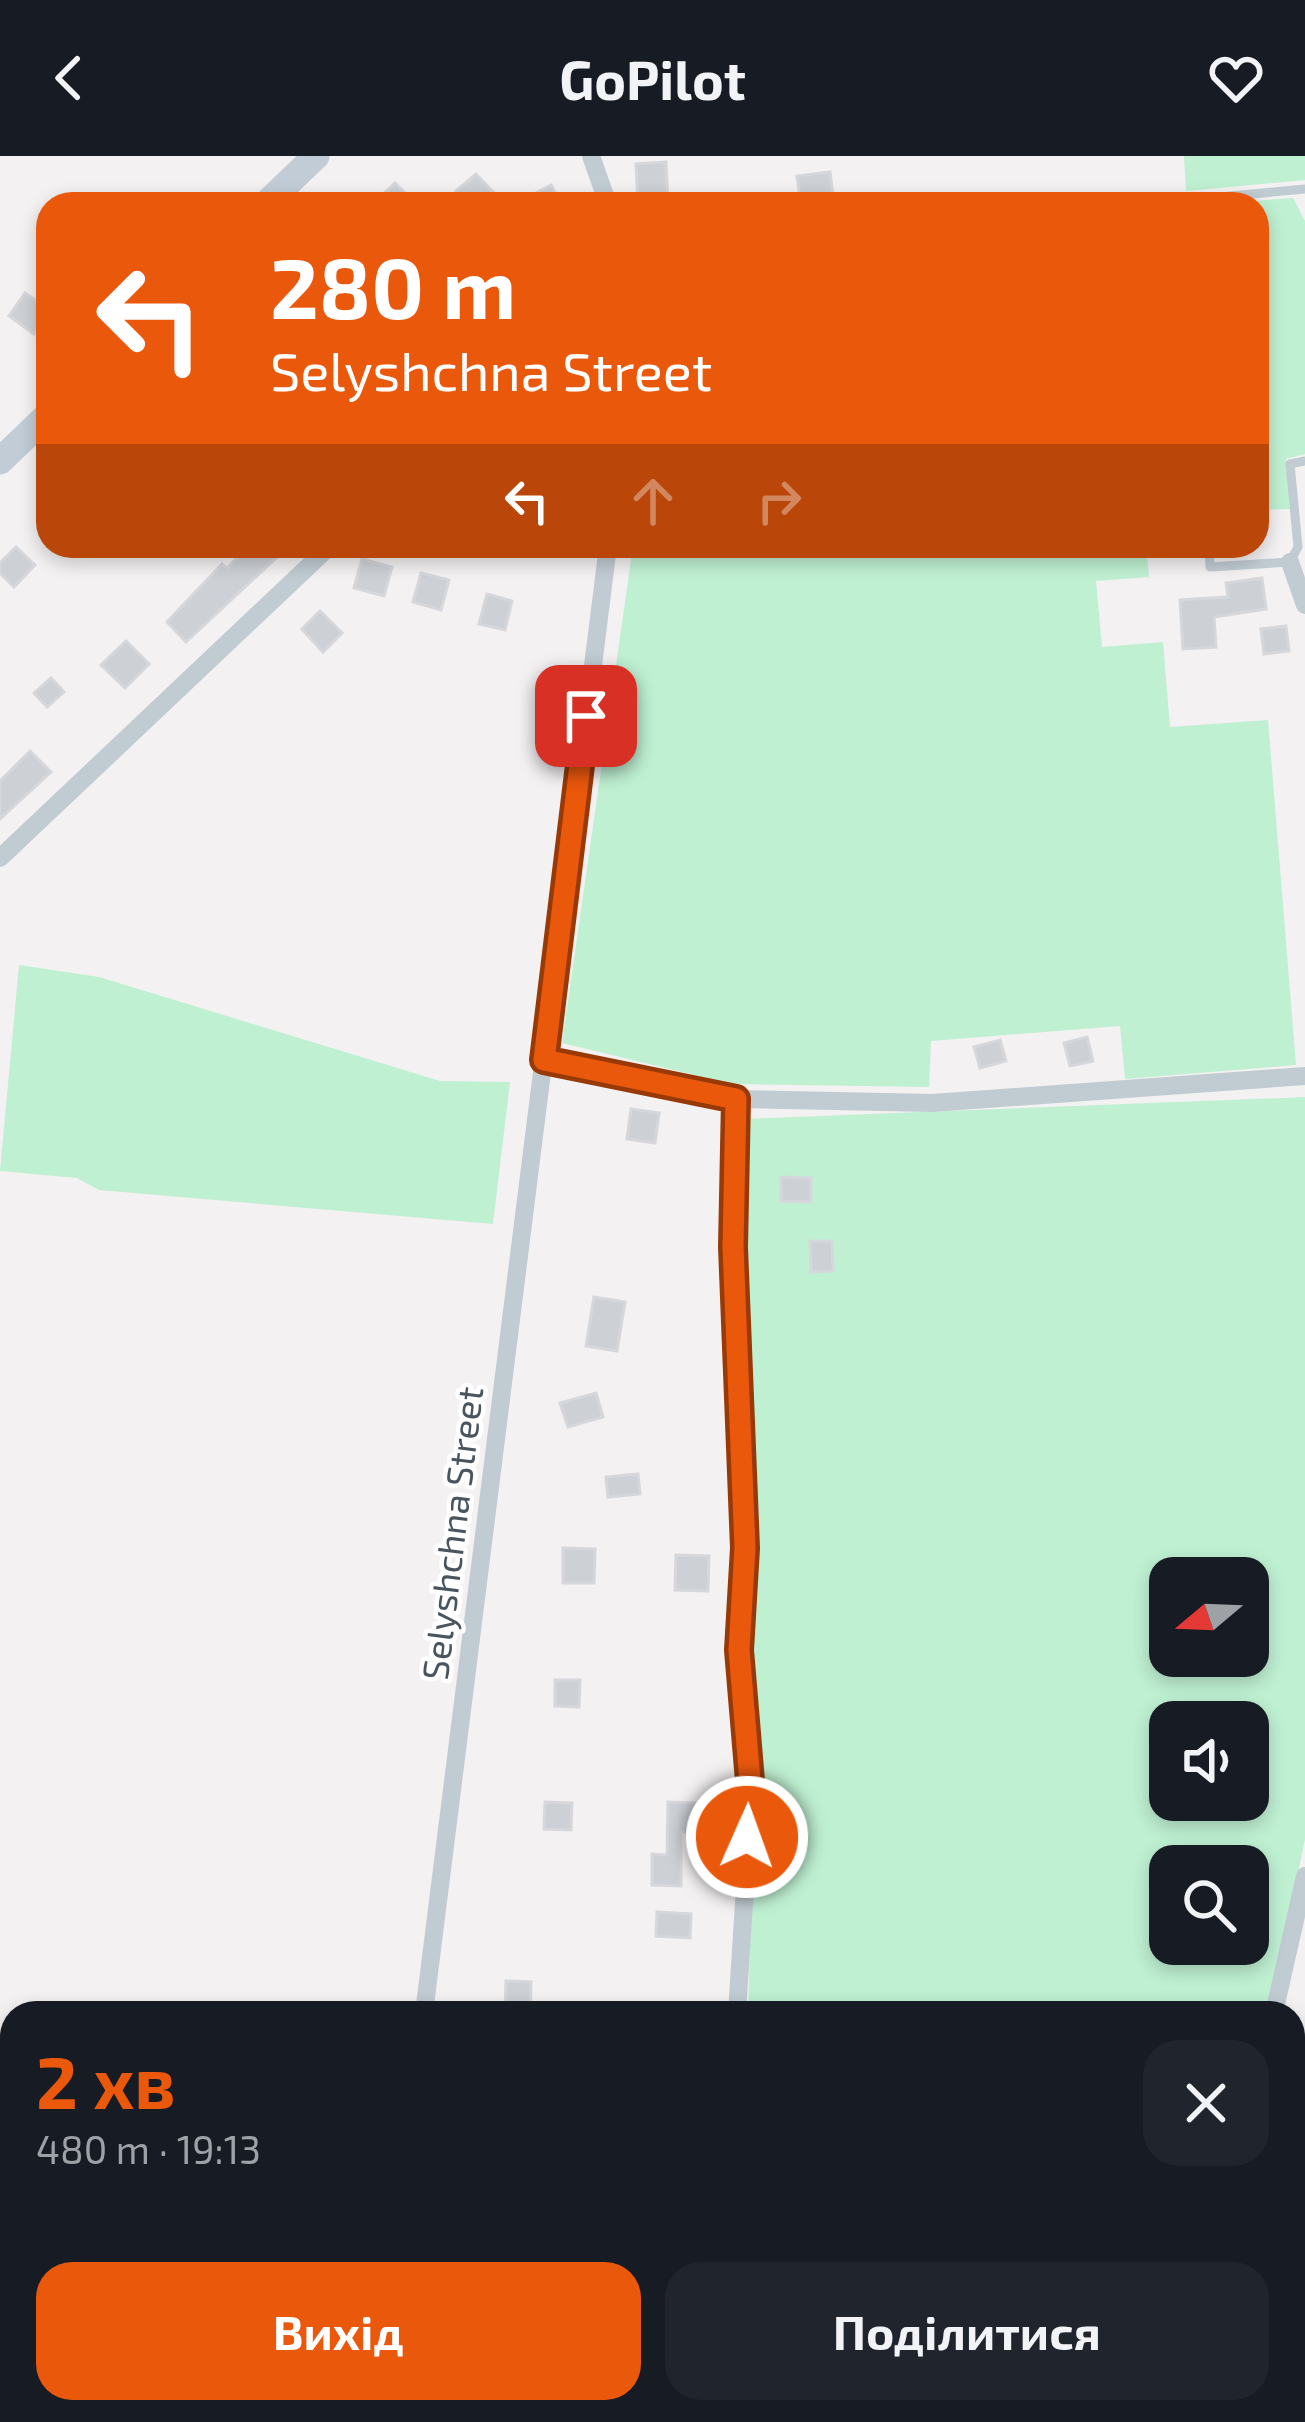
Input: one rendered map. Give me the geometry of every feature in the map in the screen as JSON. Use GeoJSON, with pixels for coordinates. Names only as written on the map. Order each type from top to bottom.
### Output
{"type":"FeatureCollection","features":[{"type":"Feature","properties":{"kind":"street"},"geometry":{"type":"LineString","coordinates":[[278,192],[316,156]]}},
{"type":"Feature","properties":{"kind":"street"},"geometry":{"type":"LineString","coordinates":[[591,156],[604,192]]}},
{"type":"Feature","properties":{"kind":"street"},"geometry":{"type":"LineString","coordinates":[[0,461],[36,426]]}},
{"type":"Feature","properties":{"kind":"street"},"geometry":{"type":"LineString","coordinates":[[0,857],[317,558]]}},
{"type":"Feature","properties":{"kind":"street","name":"Selyshchna Street"},"geometry":{"type":"LineString","coordinates":[[426,2001],[607,558]]}},
{"type":"Feature","properties":{"kind":"street"},"geometry":{"type":"LineString","coordinates":[[1290,562],[1305,604]]}},
{"type":"Feature","properties":{"kind":"street"},"geometry":{"type":"LineString","coordinates":[[544,1060],[736,1099],[932,1103],[1305,1076]]}},
{"type":"Feature","properties":{"kind":"street"},"geometry":{"type":"LineString","coordinates":[[736,1099],[733,1247],[745,1548],[739,1650],[751,1793],[738,2001]]}},
{"type":"Feature","properties":{"kind":"street"},"geometry":{"type":"LineString","coordinates":[[1277,2001],[1305,1876]]}},
{"type":"Feature","properties":{"kind":"lane"},"geometry":{"type":"LineString","coordinates":[[1269,192],[1305,189]]}},
{"type":"Feature","properties":{"kind":"lane"},"geometry":{"type":"LineString","coordinates":[[1210,558],[1210,567],[1290,562],[1298,547],[1290,464],[1305,461]]}},
{"type":"Feature","properties":{"kind":"green space"},"geometry":{"type":"Polygon","coordinates":[[[1184,156],[1305,156],[1305,180],[1186,191],[1184,156]]]}},
{"type":"Feature","properties":{"kind":"green space"},"geometry":{"type":"Polygon","coordinates":[[[1293,198],[1305,221],[1305,454],[1286,459],[1290,509],[1269,510],[1269,200],[1293,198]]]}},
{"type":"Feature","properties":{"kind":"green space"},"geometry":{"type":"Polygon","coordinates":[[[631,558],[1147,558],[1149,577],[1096,581],[1102,647],[1163,642],[1170,727],[1268,720],[1296,1065],[1125,1079],[1120,1026],[931,1041],[929,1087],[732,1084],[562,1043],[631,558]]]}},
{"type":"Feature","properties":{"kind":"green space"},"geometry":{"type":"Polygon","coordinates":[[[19,965],[99,977],[440,1081],[510,1082],[493,1224],[99,1190],[77,1178],[0,1171],[19,965]]]}},
{"type":"Feature","properties":{"kind":"green space"},"geometry":{"type":"Polygon","coordinates":[[[1305,1097],[1305,1839],[1271,2001],[748,2001],[754,1797],[745,1119],[1305,1097]]]}},
{"type":"Feature","properties":{"kind":"building"},"geometry":{"type":"Polygon","coordinates":[[[666,162],[667,192],[637,192],[636,164],[666,162]]]}},
{"type":"Feature","properties":{"kind":"building"},"geometry":{"type":"Polygon","coordinates":[[[830,172],[832,192],[799,192],[797,176],[830,172]]]}},
{"type":"Feature","properties":{"kind":"building"},"geometry":{"type":"Polygon","coordinates":[[[476,174],[493,192],[457,192],[476,174]]]}},
{"type":"Feature","properties":{"kind":"building"},"geometry":{"type":"Polygon","coordinates":[[[25,293],[36,301],[34,334],[9,316],[25,293]]]}},
{"type":"Feature","properties":{"kind":"building"},"geometry":{"type":"Polygon","coordinates":[[[16,547],[35,565],[14,587],[0,573],[0,563],[16,547]]]}},
{"type":"Feature","properties":{"kind":"building"},"geometry":{"type":"Polygon","coordinates":[[[237,558],[276,558],[186,642],[167,622],[222,564],[227,568],[237,558]]]}},
{"type":"Feature","properties":{"kind":"building"},"geometry":{"type":"Polygon","coordinates":[[[362,559],[392,567],[384,596],[354,588],[362,559]]]}},
{"type":"Feature","properties":{"kind":"building"},"geometry":{"type":"Polygon","coordinates":[[[421,573],[449,580],[441,610],[413,602],[421,573]]]}},
{"type":"Feature","properties":{"kind":"building"},"geometry":{"type":"Polygon","coordinates":[[[1262,578],[1266,609],[1214,617],[1216,647],[1183,649],[1180,600],[1228,597],[1226,583],[1262,578]]]}},
{"type":"Feature","properties":{"kind":"building"},"geometry":{"type":"Polygon","coordinates":[[[487,594],[512,601],[505,630],[479,624],[487,594]]]}},
{"type":"Feature","properties":{"kind":"building"},"geometry":{"type":"Polygon","coordinates":[[[320,611],[342,633],[323,652],[302,629],[320,611]]]}},
{"type":"Feature","properties":{"kind":"building"},"geometry":{"type":"Polygon","coordinates":[[[1286,626],[1289,651],[1264,654],[1261,629],[1286,626]]]}},
{"type":"Feature","properties":{"kind":"building"},"geometry":{"type":"Polygon","coordinates":[[[126,641],[149,664],[125,688],[101,665],[126,641]]]}},
{"type":"Feature","properties":{"kind":"building"},"geometry":{"type":"Polygon","coordinates":[[[51,678],[64,692],[47,707],[34,693],[51,678]]]}},
{"type":"Feature","properties":{"kind":"building"},"geometry":{"type":"Polygon","coordinates":[[[30,751],[51,772],[0,819],[0,781],[30,751]]]}},
{"type":"Feature","properties":{"kind":"building"},"geometry":{"type":"Polygon","coordinates":[[[1087,1037],[1093,1061],[1070,1066],[1064,1043],[1087,1037]]]}},
{"type":"Feature","properties":{"kind":"building"},"geometry":{"type":"Polygon","coordinates":[[[1000,1040],[1006,1061],[980,1068],[974,1047],[1000,1040]]]}},
{"type":"Feature","properties":{"kind":"building"},"geometry":{"type":"Polygon","coordinates":[[[631,1109],[659,1113],[655,1143],[627,1139],[631,1109]]]}},
{"type":"Feature","properties":{"kind":"building"},"geometry":{"type":"Polygon","coordinates":[[[781,1177],[811,1178],[811,1202],[781,1201],[781,1177]]]}},
{"type":"Feature","properties":{"kind":"building"},"geometry":{"type":"Polygon","coordinates":[[[810,1241],[832,1241],[833,1271],[811,1272],[810,1241]]]}},
{"type":"Feature","properties":{"kind":"building"},"geometry":{"type":"Polygon","coordinates":[[[594,1297],[625,1302],[617,1351],[586,1346],[594,1297]]]}},
{"type":"Feature","properties":{"kind":"building"},"geometry":{"type":"Polygon","coordinates":[[[596,1393],[603,1417],[568,1427],[560,1403],[596,1393]]]}},
{"type":"Feature","properties":{"kind":"building"},"geometry":{"type":"Polygon","coordinates":[[[638,1474],[640,1494],[608,1497],[606,1477],[638,1474]]]}},
{"type":"Feature","properties":{"kind":"building"},"geometry":{"type":"Polygon","coordinates":[[[563,1548],[595,1549],[594,1583],[563,1583],[563,1548]]]}},
{"type":"Feature","properties":{"kind":"building"},"geometry":{"type":"Polygon","coordinates":[[[676,1555],[709,1556],[708,1591],[675,1590],[676,1555]]]}},
{"type":"Feature","properties":{"kind":"building"},"geometry":{"type":"Polygon","coordinates":[[[555,1680],[580,1680],[579,1707],[555,1706],[555,1680]]]}},
{"type":"Feature","properties":{"kind":"building"},"geometry":{"type":"Polygon","coordinates":[[[545,1802],[572,1803],[571,1830],[544,1829],[545,1802]]]}},
{"type":"Feature","properties":{"kind":"building"},"geometry":{"type":"Polygon","coordinates":[[[668,1802],[696,1803],[695,1832],[681,1832],[681,1886],[652,1885],[652,1854],[667,1855],[668,1802]]]}},
{"type":"Feature","properties":{"kind":"building"},"geometry":{"type":"Polygon","coordinates":[[[657,1912],[691,1914],[690,1938],[656,1936],[657,1912]]]}},
{"type":"Feature","properties":{"kind":"building"},"geometry":{"type":"Polygon","coordinates":[[[506,1981],[531,1982],[530,2001],[505,2001],[506,1981]]]}},
{"type":"Feature","properties":{"kind":"route"},"geometry":{"type":"LineString","coordinates":[[586,716],[544,1060],[736,1099],[733,1247],[745,1548],[739,1650],[751,1793],[747,1837]]}}]}
